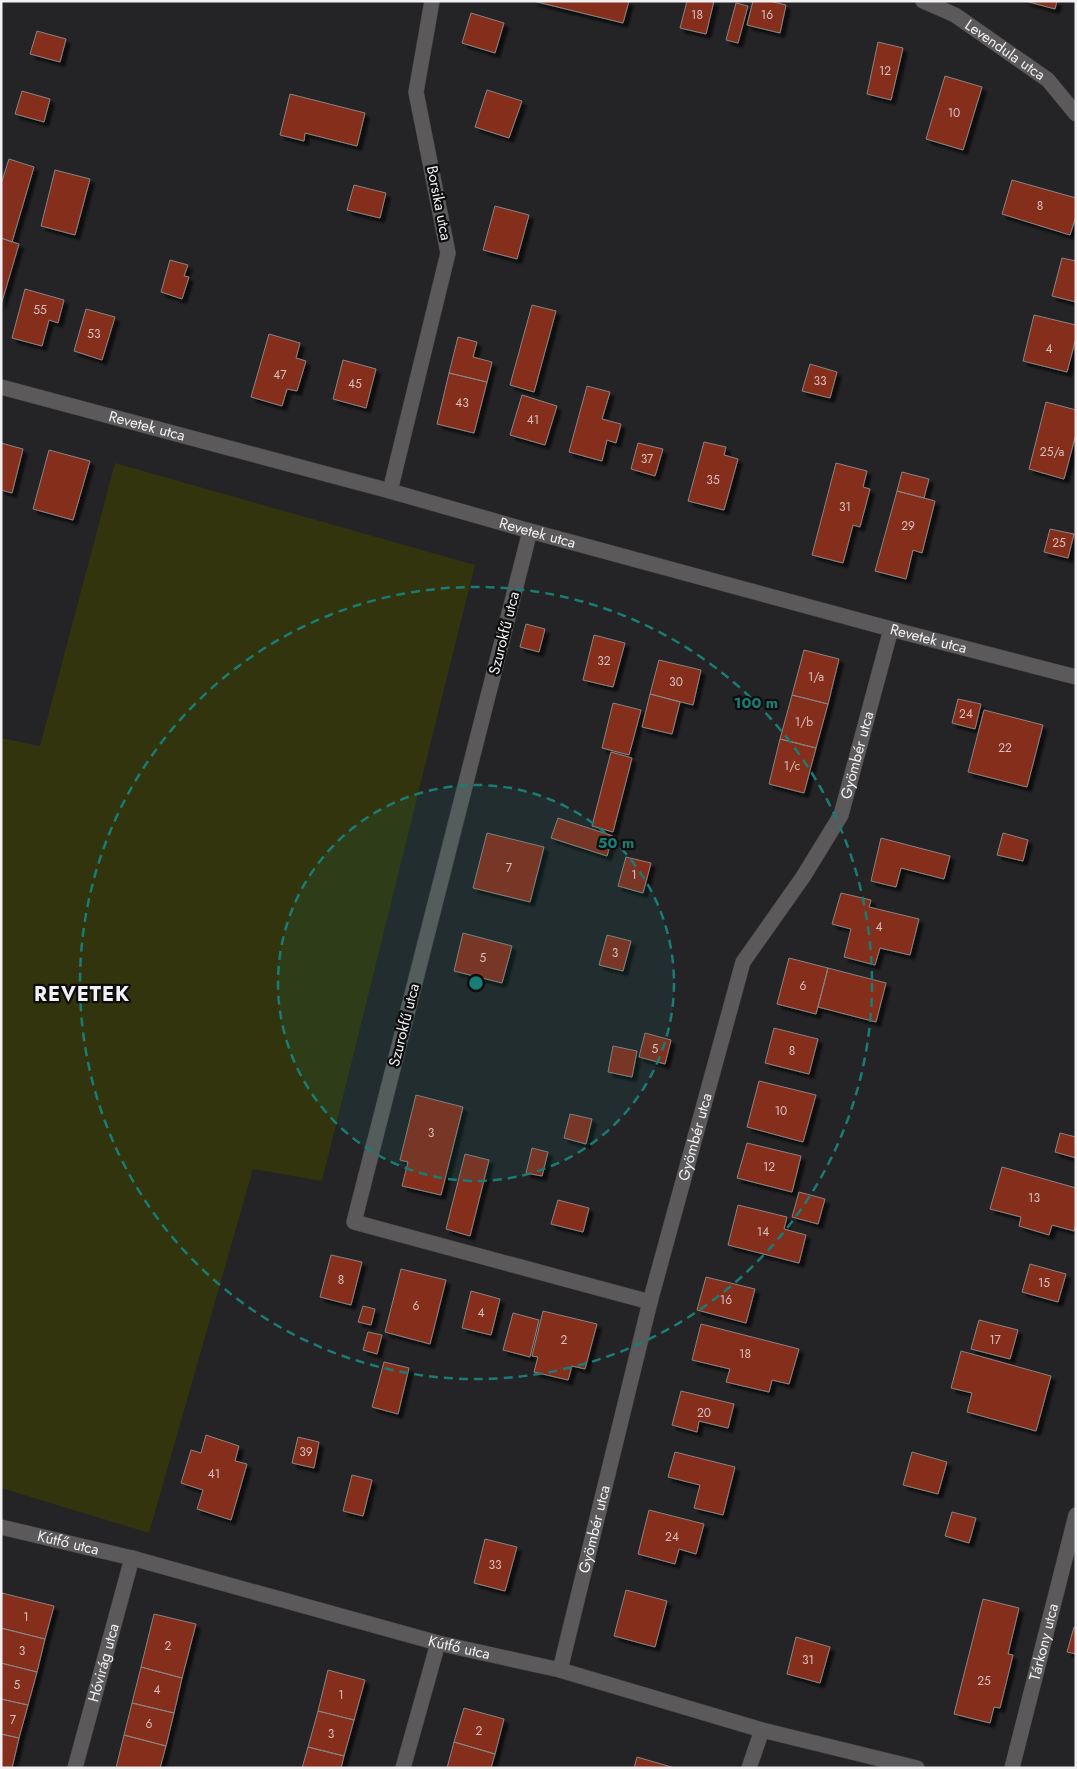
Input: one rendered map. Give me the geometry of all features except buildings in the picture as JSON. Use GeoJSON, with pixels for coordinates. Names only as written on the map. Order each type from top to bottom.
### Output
{"type":"FeatureCollection","features":[{"type":"Feature","properties":{"kind":"street","name":"Borsika utca"},"geometry":{"type":"LineString","coordinates":[[390,491],[448,253],[416,92],[432,1]]}},
{"type":"Feature","properties":{"kind":"street","name":"Levendula utca"},"geometry":{"type":"LineString","coordinates":[[923,1],[955,16],[1048,80],[1076,114]]}},
{"type":"Feature","properties":{"kind":"street","name":"Revetek utca"},"geometry":{"type":"LineString","coordinates":[[1,387],[390,491],[891,630],[1076,677]]}},
{"type":"Feature","properties":{"kind":"street","name":"Szurokfű utca"},"geometry":{"type":"LineString","coordinates":[[530,531],[354,1222],[650,1302]]}},
{"type":"Feature","properties":{"kind":"street","name":"Gyömbér utca"},"geometry":{"type":"LineString","coordinates":[[560,1670],[650,1302],[743,962],[804,877],[841,815],[891,630]]}},
{"type":"Feature","properties":{"kind":"street","name":"Tárkony utca"},"geometry":{"type":"LineString","coordinates":[[1012,1768],[1076,1515]]}},
{"type":"Feature","properties":{"kind":"street","name":"Kútfő utca"},"geometry":{"type":"LineString","coordinates":[[1,1527],[132,1558],[438,1643],[560,1670],[762,1730],[917,1768]]}},
{"type":"Feature","properties":{"kind":"street","name":"Hóvirág utca"},"geometry":{"type":"LineString","coordinates":[[75,1768],[132,1558]]}},
{"type":"Feature","properties":{"kind":"street"},"geometry":{"type":"LineString","coordinates":[[402,1768],[438,1643]]}},
{"type":"Feature","properties":{"kind":"street"},"geometry":{"type":"LineString","coordinates":[[750,1768],[762,1730]]}},
{"type":"Feature","properties":{"kind":"green space"},"geometry":{"type":"Polygon","coordinates":[[[115,463],[475,565],[322,1181],[253,1169],[149,1533],[1,1488],[1,738],[40,746],[115,463]]]}},
{"type":"Feature","properties":{"kind":"district","name":"REVETEK"},"geometry":{"type":"Point","coordinates":[82,994]}}]}
